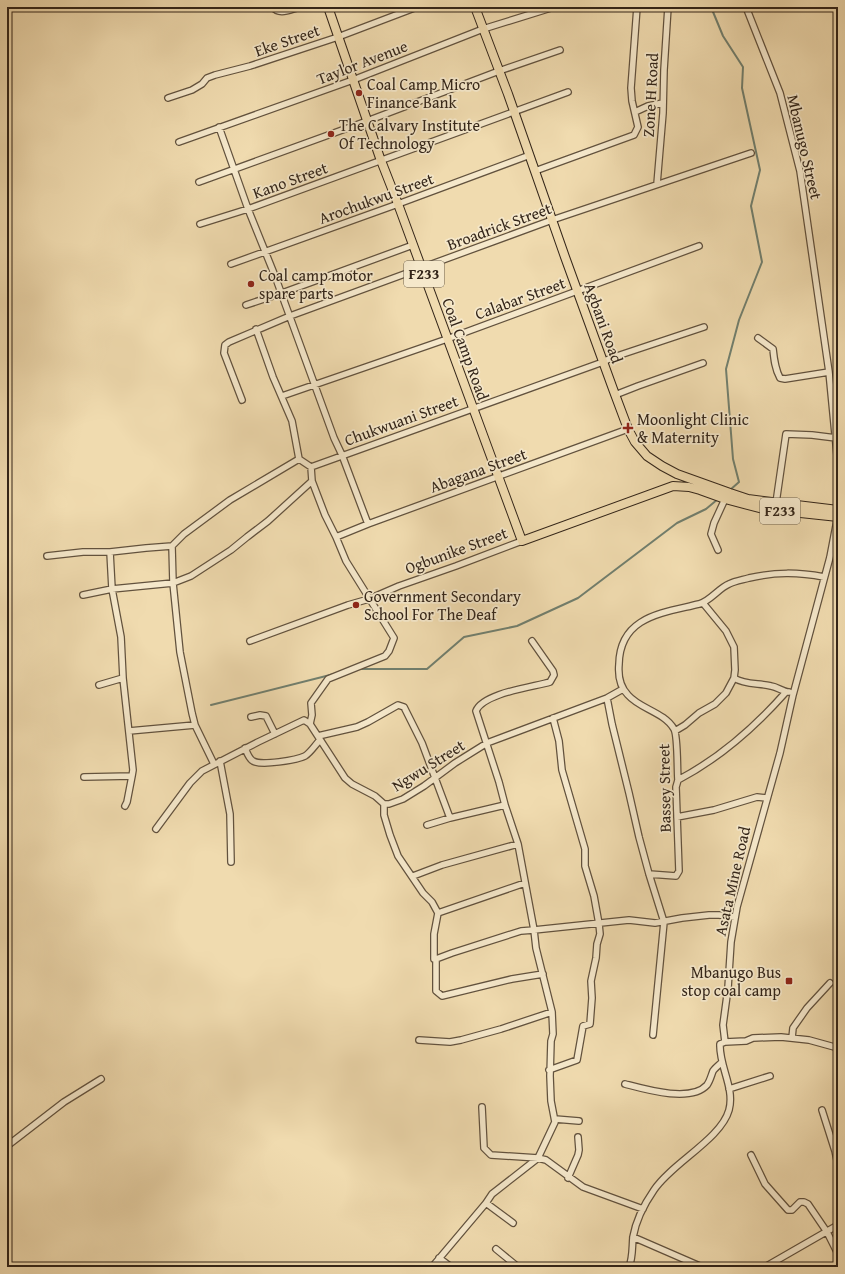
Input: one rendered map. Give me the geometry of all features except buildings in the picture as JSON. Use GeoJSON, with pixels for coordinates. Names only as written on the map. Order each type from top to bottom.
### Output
{"type":"FeatureCollection","features":[{"type":"Feature","properties":{"kind":"main road","name":"Coal Camp Road"},"geometry":{"type":"LineString","coordinates":[[328,7],[381,161],[422,267],[497,477],[522,541]]}},
{"type":"Feature","properties":{"kind":"main road","name":"Agbani Road"},"geometry":{"type":"LineString","coordinates":[[475,7],[530,155],[603,362],[634,442],[647,456],[662,466],[724,495],[767,510],[838,517]]}},
{"type":"Feature","properties":{"kind":"main road"},"geometry":{"type":"LineString","coordinates":[[673,486],[677,474]]}},
{"type":"Feature","properties":{"kind":"main road","name":"Agbani Road"},"geometry":{"type":"LineString","coordinates":[[673,486],[689,487],[748,499],[838,510]]}},
{"type":"Feature","properties":{"kind":"main road","name":"Ogbunike Street"},"geometry":{"type":"LineString","coordinates":[[522,541],[673,486]]}},
{"type":"Feature","properties":{"kind":"street"},"geometry":{"type":"LineString","coordinates":[[273,7],[280,12],[300,7]]}},
{"type":"Feature","properties":{"kind":"street","name":"Eke Street"},"geometry":{"type":"LineString","coordinates":[[168,98],[192,90],[202,84],[207,78],[215,74],[250,66],[338,37],[417,7]]}},
{"type":"Feature","properties":{"kind":"street","name":"Taylor Avenue"},"geometry":{"type":"LineString","coordinates":[[179,142],[353,80],[483,29],[554,7]]}},
{"type":"Feature","properties":{"kind":"street"},"geometry":{"type":"LineString","coordinates":[[535,171],[634,136],[638,127],[632,101],[631,88],[637,7]]}},
{"type":"Feature","properties":{"kind":"street","name":"Zone H Road"},"geometry":{"type":"LineString","coordinates":[[657,184],[668,7]]}},
{"type":"Feature","properties":{"kind":"street","name":"Mbanugo Street"},"geometry":{"type":"LineString","coordinates":[[746,7],[780,93],[800,171],[829,372],[838,465]]}},
{"type":"Feature","properties":{"kind":"street"},"geometry":{"type":"LineString","coordinates":[[199,182],[499,71],[560,50]]}},
{"type":"Feature","properties":{"kind":"street","name":"Kano Street"},"geometry":{"type":"LineString","coordinates":[[200,224],[248,209],[568,92]]}},
{"type":"Feature","properties":{"kind":"street"},"geometry":{"type":"LineString","coordinates":[[635,112],[648,106],[663,103]]}},
{"type":"Feature","properties":{"kind":"street"},"geometry":{"type":"LineString","coordinates":[[219,127],[248,209],[282,293],[334,438],[368,524]]}},
{"type":"Feature","properties":{"kind":"street","name":"Broadrick Street"},"geometry":{"type":"LineString","coordinates":[[242,400],[223,349],[229,342],[256,329],[422,267],[552,220],[750,153]]}},
{"type":"Feature","properties":{"kind":"street","name":"Arochukwu Street"},"geometry":{"type":"LineString","coordinates":[[231,264],[530,155]]}},
{"type":"Feature","properties":{"kind":"street"},"geometry":{"type":"LineString","coordinates":[[246,305],[413,245]]}},
{"type":"Feature","properties":{"kind":"street","name":"Calabar Street"},"geometry":{"type":"LineString","coordinates":[[282,396],[447,339],[699,246]]}},
{"type":"Feature","properties":{"kind":"street","name":"Chukwuani Street"},"geometry":{"type":"LineString","coordinates":[[311,467],[611,358],[704,327]]}},
{"type":"Feature","properties":{"kind":"street"},"geometry":{"type":"LineString","coordinates":[[156,829],[190,783],[202,772],[245,748],[304,720],[310,724],[312,715],[311,703],[328,678],[385,656],[389,651],[394,638],[346,561],[325,515],[312,481],[311,467],[299,459],[292,421],[273,377],[256,329]]}},
{"type":"Feature","properties":{"kind":"street"},"geometry":{"type":"LineString","coordinates":[[758,338],[773,349],[774,360],[780,378],[785,379],[829,372]]}},
{"type":"Feature","properties":{"kind":"street"},"geometry":{"type":"LineString","coordinates":[[616,395],[703,363]]}},
{"type":"Feature","properties":{"kind":"street","name":"Abagana Street"},"geometry":{"type":"LineString","coordinates":[[336,537],[628,429]]}},
{"type":"Feature","properties":{"kind":"street"},"geometry":{"type":"LineString","coordinates":[[776,503],[786,434],[836,438]]}},
{"type":"Feature","properties":{"kind":"street"},"geometry":{"type":"LineString","coordinates":[[47,556],[172,546],[184,534],[230,500],[299,459]]}},
{"type":"Feature","properties":{"kind":"street"},"geometry":{"type":"LineString","coordinates":[[83,595],[112,589],[173,583],[191,576],[231,550],[268,521],[312,481]]}},
{"type":"Feature","properties":{"kind":"street"},"geometry":{"type":"LineString","coordinates":[[718,550],[711,534],[724,495]]}},
{"type":"Feature","properties":{"kind":"street","name":"Asata Mine Road"},"geometry":{"type":"LineString","coordinates":[[629,1267],[637,1221],[654,1190],[666,1175],[712,1136],[724,1121],[729,1109],[729,1089],[720,1054],[720,1044],[725,1042],[723,1025],[728,988],[731,942],[735,917],[742,886],[780,753],[794,691],[838,517]]}},
{"type":"Feature","properties":{"kind":"street","name":"Ogbunike Street"},"geometry":{"type":"LineString","coordinates":[[250,641],[369,599],[399,586],[522,541]]}},
{"type":"Feature","properties":{"kind":"street"},"geometry":{"type":"LineString","coordinates":[[172,546],[173,583],[180,652],[195,725],[217,763],[230,814],[231,862]]}},
{"type":"Feature","properties":{"kind":"street"},"geometry":{"type":"LineString","coordinates":[[110,552],[112,589],[121,637],[123,678],[132,776],[125,806]]}},
{"type":"Feature","properties":{"kind":"street"},"geometry":{"type":"LineString","coordinates":[[623,689],[618,672],[620,649],[627,635],[644,619],[703,603],[725,586],[741,580],[761,576],[792,573],[824,577]]}},
{"type":"Feature","properties":{"kind":"street"},"geometry":{"type":"LineString","coordinates":[[675,731],[685,725],[698,713],[715,704],[726,693],[734,678],[734,647],[726,631],[716,621],[703,603]]}},
{"type":"Feature","properties":{"kind":"street"},"geometry":{"type":"LineString","coordinates":[[432,1267],[492,1194],[538,1158],[554,1126],[555,1119],[551,1101],[550,1070],[551,1041],[553,1034],[552,1012],[536,948],[518,844],[476,711],[478,706],[500,694],[550,682],[553,678],[553,672],[532,642]]}},
{"type":"Feature","properties":{"kind":"street"},"geometry":{"type":"LineString","coordinates":[[99,685],[123,678]]}},
{"type":"Feature","properties":{"kind":"street"},"geometry":{"type":"LineString","coordinates":[[734,678],[745,682],[772,686],[786,692],[794,691]]}},
{"type":"Feature","properties":{"kind":"street","name":"Ngwu Street"},"geometry":{"type":"LineString","coordinates":[[310,724],[345,778],[352,784],[375,796],[384,804],[389,804],[403,799],[487,743],[607,698],[623,689]]}},
{"type":"Feature","properties":{"kind":"street","name":"Bassey Street"},"geometry":{"type":"LineString","coordinates":[[623,689],[631,698],[666,720],[675,731],[678,780],[676,786],[679,871],[676,876],[649,874]]}},
{"type":"Feature","properties":{"kind":"street"},"geometry":{"type":"LineString","coordinates":[[678,780],[715,758],[733,744],[745,734],[786,692]]}},
{"type":"Feature","properties":{"kind":"street"},"geometry":{"type":"LineString","coordinates":[[607,698],[649,874],[664,922],[653,1035]]}},
{"type":"Feature","properties":{"kind":"street"},"geometry":{"type":"LineString","coordinates":[[245,748],[252,761],[256,763],[267,763],[299,758],[306,755],[319,738],[356,727],[398,705],[402,705],[422,743],[450,818]]}},
{"type":"Feature","properties":{"kind":"street"},"geometry":{"type":"LineString","coordinates":[[251,716],[266,716],[275,734]]}},
{"type":"Feature","properties":{"kind":"street"},"geometry":{"type":"LineString","coordinates":[[550,1070],[577,1060],[578,1058],[583,1026],[590,1024],[592,998],[591,981],[600,934],[594,896],[585,866],[585,849],[562,770],[559,741],[553,718]]}},
{"type":"Feature","properties":{"kind":"street"},"geometry":{"type":"LineString","coordinates":[[129,731],[195,725]]}},
{"type":"Feature","properties":{"kind":"street"},"geometry":{"type":"LineString","coordinates":[[84,777],[132,776]]}},
{"type":"Feature","properties":{"kind":"street"},"geometry":{"type":"LineString","coordinates":[[677,817],[714,810],[757,796],[767,798]]}},
{"type":"Feature","properties":{"kind":"street"},"geometry":{"type":"LineString","coordinates":[[384,804],[384,815],[396,849],[406,869],[413,876],[423,893],[432,902],[438,913],[434,934],[436,991],[442,996],[512,979],[543,974]]}},
{"type":"Feature","properties":{"kind":"street"},"geometry":{"type":"LineString","coordinates":[[427,825],[505,805]]}},
{"type":"Feature","properties":{"kind":"street"},"geometry":{"type":"LineString","coordinates":[[413,876],[442,865],[518,844]]}},
{"type":"Feature","properties":{"kind":"street"},"geometry":{"type":"LineString","coordinates":[[438,913],[525,883]]}},
{"type":"Feature","properties":{"kind":"street"},"geometry":{"type":"LineString","coordinates":[[436,959],[521,931],[628,920],[655,923],[709,915],[735,917]]}},
{"type":"Feature","properties":{"kind":"street"},"geometry":{"type":"LineString","coordinates":[[792,1038],[793,1028],[807,1008],[830,983]]}},
{"type":"Feature","properties":{"kind":"street"},"geometry":{"type":"LineString","coordinates":[[419,1040],[450,1042],[461,1040],[501,1029],[552,1012]]}},
{"type":"Feature","properties":{"kind":"street"},"geometry":{"type":"LineString","coordinates":[[725,1042],[746,1041],[753,1038],[781,1037],[809,1040],[838,1048]]}},
{"type":"Feature","properties":{"kind":"street"},"geometry":{"type":"LineString","coordinates":[[625,1084],[666,1094],[693,1092],[707,1085],[714,1070],[722,1062]]}},
{"type":"Feature","properties":{"kind":"street"},"geometry":{"type":"LineString","coordinates":[[729,1089],[770,1076]]}},
{"type":"Feature","properties":{"kind":"street"},"geometry":{"type":"LineString","coordinates":[[7,1146],[64,1102],[101,1079]]}},
{"type":"Feature","properties":{"kind":"street"},"geometry":{"type":"LineString","coordinates":[[482,1107],[484,1148],[491,1155],[538,1158],[550,1162],[568,1178],[583,1187],[643,1209]]}},
{"type":"Feature","properties":{"kind":"street"},"geometry":{"type":"LineString","coordinates":[[822,1110],[836,1151],[838,1165]]}},
{"type":"Feature","properties":{"kind":"street"},"geometry":{"type":"LineString","coordinates":[[555,1119],[579,1121]]}},
{"type":"Feature","properties":{"kind":"street"},"geometry":{"type":"LineString","coordinates":[[568,1178],[578,1155],[578,1137]]}},
{"type":"Feature","properties":{"kind":"street"},"geometry":{"type":"LineString","coordinates":[[751,1154],[765,1184],[788,1210],[792,1210],[800,1202],[808,1204],[827,1232],[838,1254]]}},
{"type":"Feature","properties":{"kind":"street"},"geometry":{"type":"LineString","coordinates":[[486,1203],[513,1223]]}},
{"type":"Feature","properties":{"kind":"street"},"geometry":{"type":"LineString","coordinates":[[764,1267],[838,1225]]}},
{"type":"Feature","properties":{"kind":"street"},"geometry":{"type":"LineString","coordinates":[[633,1237],[702,1267]]}},
{"type":"Feature","properties":{"kind":"street"},"geometry":{"type":"LineString","coordinates":[[496,1249],[518,1267]]}},
{"type":"Feature","properties":{"kind":"street"},"geometry":{"type":"LineString","coordinates":[[439,1258],[451,1267]]}},
{"type":"Feature","properties":{"kind":"waterway"},"geometry":{"type":"LineString","coordinates":[[711,7],[723,36],[743,67],[742,88],[760,170],[751,206],[762,262],[739,320],[726,369],[733,459],[739,482],[730,490]]}},
{"type":"Feature","properties":{"kind":"waterway"},"geometry":{"type":"LineString","coordinates":[[358,669],[427,669],[464,637],[517,626],[578,598],[677,523],[706,509],[718,499]]}},
{"type":"Feature","properties":{"kind":"waterway"},"geometry":{"type":"LineString","coordinates":[[211,705],[334,674]]}},
{"type":"Feature","properties":{"kind":"place","name":"Coal Camp Micro Finance Bank"},"geometry":{"type":"Point","coordinates":[359,93]}},
{"type":"Feature","properties":{"kind":"place","name":"The Calvary Institute Of Technology"},"geometry":{"type":"Point","coordinates":[331,134]}},
{"type":"Feature","properties":{"kind":"place","name":"Coal camp motor spare parts"},"geometry":{"type":"Point","coordinates":[251,284]}},
{"type":"Feature","properties":{"kind":"place","name":"Moonlight Clinic & Maternity"},"geometry":{"type":"Point","coordinates":[628,428]}},
{"type":"Feature","properties":{"kind":"place","name":"Government Secondary School For The Deaf"},"geometry":{"type":"Point","coordinates":[356,605]}},
{"type":"Feature","properties":{"kind":"place","name":"Mbanugo Bus stop coal camp"},"geometry":{"type":"Point","coordinates":[789,981]}}]}
